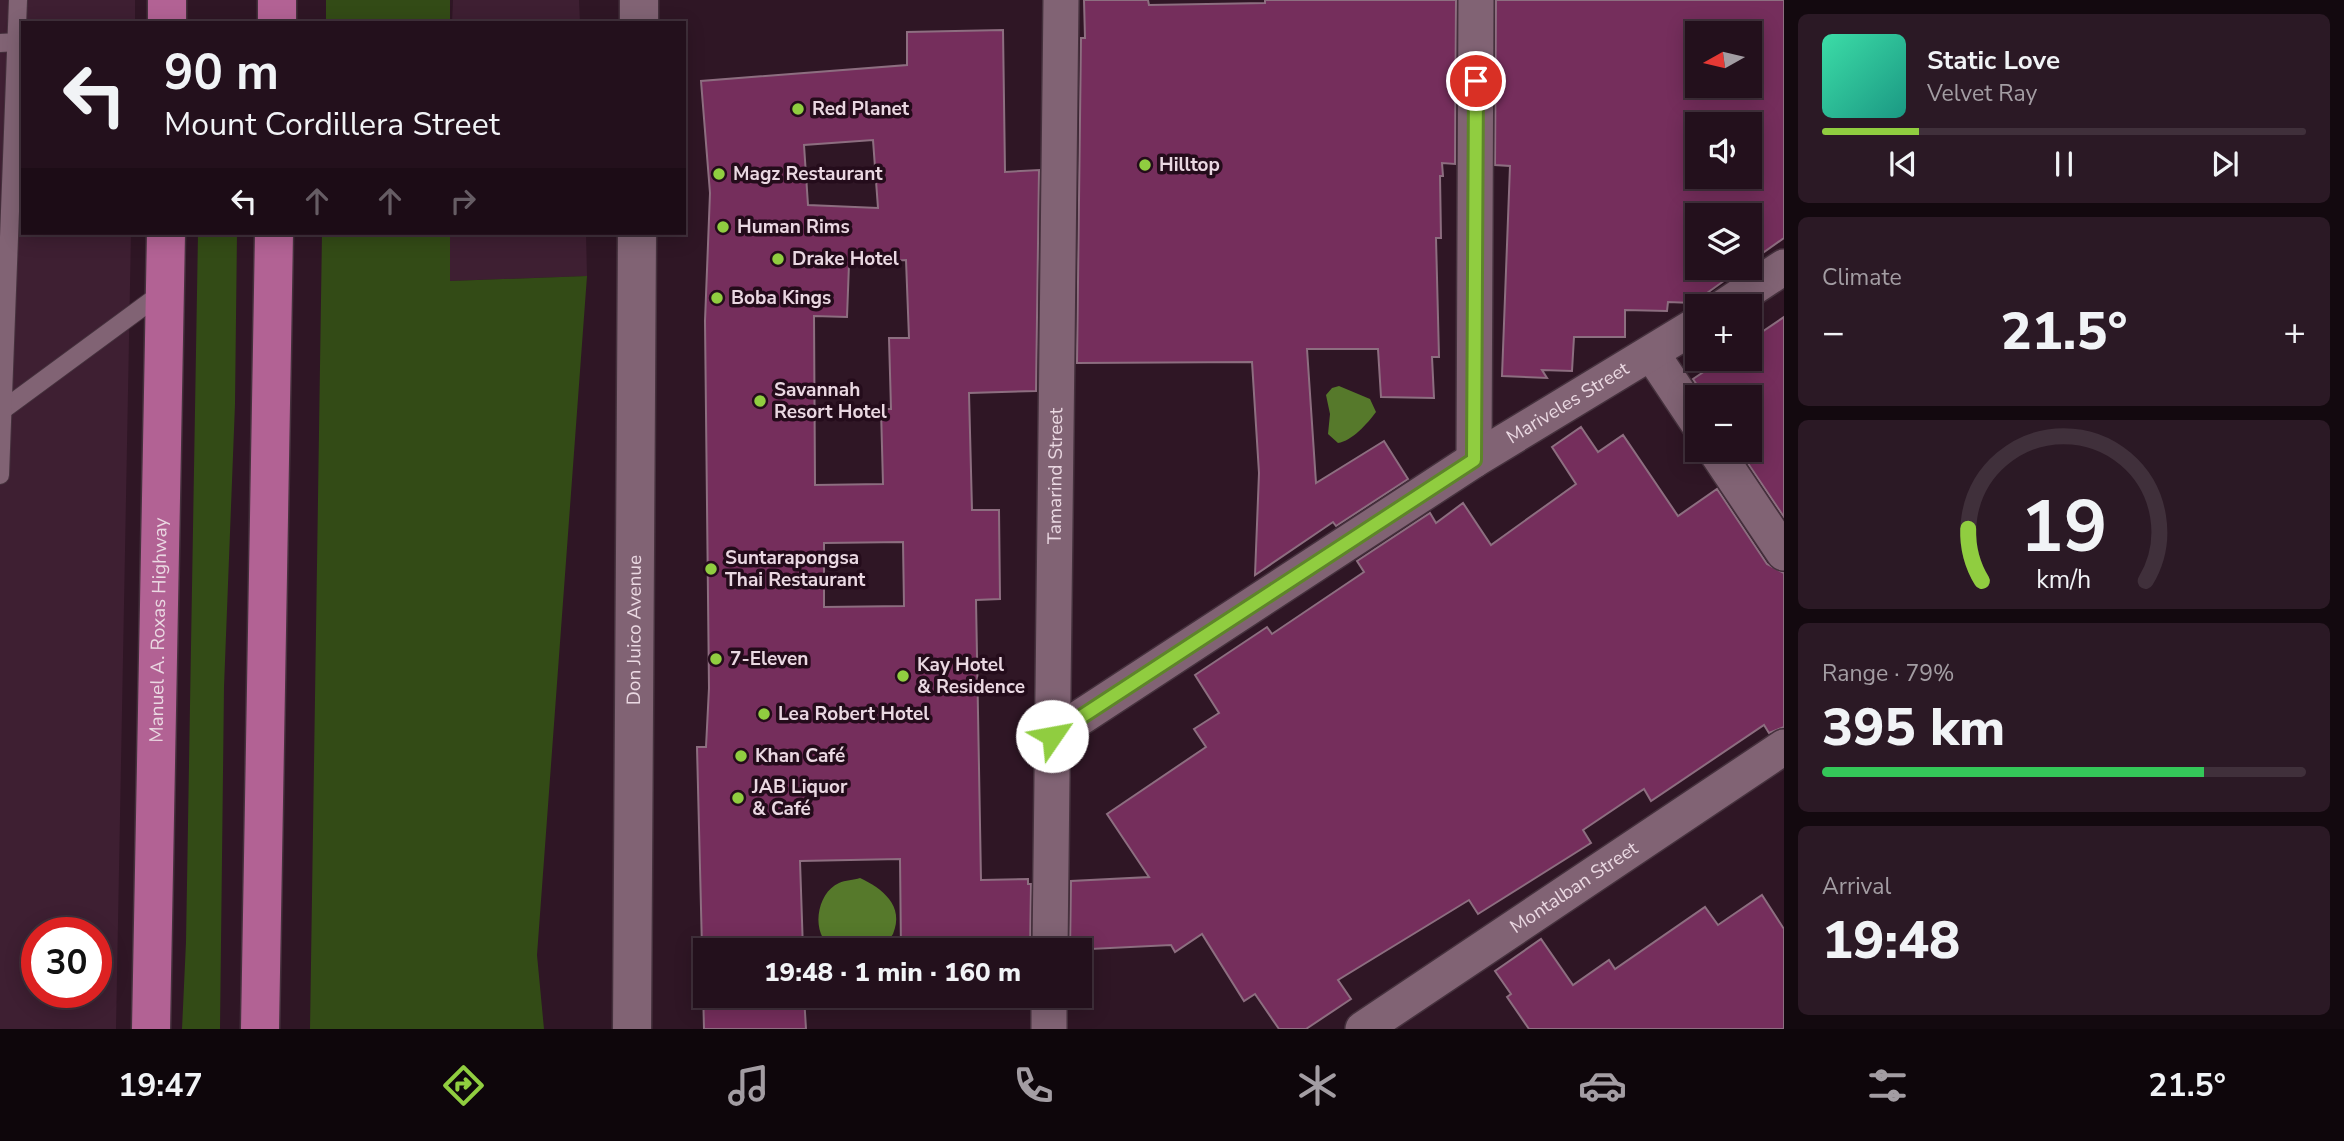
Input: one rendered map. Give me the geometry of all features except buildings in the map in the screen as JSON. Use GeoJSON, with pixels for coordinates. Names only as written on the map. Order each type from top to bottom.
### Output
{"type":"FeatureCollection","features":[{"type":"Feature","properties":{"kind":"main road"},"geometry":{"type":"LineString","coordinates":[[167,0],[167,21]]}},
{"type":"Feature","properties":{"kind":"main road"},"geometry":{"type":"LineString","coordinates":[[277,0],[277,21]]}},
{"type":"Feature","properties":{"kind":"main road"},"geometry":{"type":"LineString","coordinates":[[639,0],[639,21]]}},
{"type":"Feature","properties":{"kind":"main road","name":"Manuel A. Roxas Highway"},"geometry":{"type":"LineString","coordinates":[[151,1029],[166,235]]}},
{"type":"Feature","properties":{"kind":"main road"},"geometry":{"type":"LineString","coordinates":[[260,1029],[274,235]]}},
{"type":"Feature","properties":{"kind":"main road","name":"Don Juico Avenue"},"geometry":{"type":"LineString","coordinates":[[632,1029],[637,235]]}},
{"type":"Feature","properties":{"kind":"street"},"geometry":{"type":"LineString","coordinates":[[1042,0],[1061,0]]}},
{"type":"Feature","properties":{"kind":"street","name":"Tamarind Street"},"geometry":{"type":"LineString","coordinates":[[1049,938],[1061,0]]}},
{"type":"Feature","properties":{"kind":"street"},"geometry":{"type":"LineString","coordinates":[[1474,460],[1476,0]]}},
{"type":"Feature","properties":{"kind":"street"},"geometry":{"type":"LineString","coordinates":[[1743,294],[1784,267]]}},
{"type":"Feature","properties":{"kind":"street","name":"Mariveles Street"},"geometry":{"type":"LineString","coordinates":[[1052,736],[1474,460],[1685,332]]}},
{"type":"Feature","properties":{"kind":"street"},"geometry":{"type":"LineString","coordinates":[[1652,354],[1685,404]]}},
{"type":"Feature","properties":{"kind":"street"},"geometry":{"type":"LineString","coordinates":[[1723,462],[1784,553]]}},
{"type":"Feature","properties":{"kind":"street","name":"Montalban Street"},"geometry":{"type":"LineString","coordinates":[[1363,1029],[1784,747]]}},
{"type":"Feature","properties":{"kind":"street"},"geometry":{"type":"LineString","coordinates":[[1049,1008],[1049,1029]]}},
{"type":"Feature","properties":{"kind":"lane"},"geometry":{"type":"LineString","coordinates":[[0,475],[9,43],[18,0]]}},
{"type":"Feature","properties":{"kind":"lane"},"geometry":{"type":"LineString","coordinates":[[2,412],[165,290]]}},
{"type":"Feature","properties":{"kind":"shaded area"},"geometry":{"type":"Polygon","coordinates":[[[0,0],[135,0],[135,21],[21,21],[21,235],[131,235],[116,1029],[0,1029],[0,0]]]}},
{"type":"Feature","properties":{"kind":"shaded area"},"geometry":{"type":"Polygon","coordinates":[[[326,0],[450,0],[450,21],[326,21],[326,0]]]}},
{"type":"Feature","properties":{"kind":"shaded area"},"geometry":{"type":"Polygon","coordinates":[[[453,0],[579,0],[580,21],[452,21],[453,0]]]}},
{"type":"Feature","properties":{"kind":"shaded area"},"geometry":{"type":"Polygon","coordinates":[[[198,235],[237,235],[235,404],[224,687],[220,1029],[182,1029],[186,942],[198,235]]]}},
{"type":"Feature","properties":{"kind":"shaded area"},"geometry":{"type":"Polygon","coordinates":[[[322,235],[450,235],[450,281],[587,276],[537,955],[544,1029],[310,1029],[322,235]]]}},
{"type":"Feature","properties":{"kind":"shaded area"},"geometry":{"type":"Polygon","coordinates":[[[450,235],[586,235],[587,276],[450,281],[450,235]]]}},
{"type":"Feature","properties":{"kind":"shaded area"},"geometry":{"type":"Polygon","coordinates":[[[1339,386],[1370,399],[1376,412],[1364,427],[1338,443],[1328,434],[1330,414],[1326,395],[1332,388],[1339,386]]]}},
{"type":"Feature","properties":{"kind":"shaded area"},"geometry":{"type":"Polygon","coordinates":[[[860,878],[889,899],[896,915],[896,924],[890,938],[824,938],[819,924],[821,905],[831,888],[841,882],[860,878]]]}},
{"type":"Feature","properties":{"kind":"place","name":"Red Planet"},"geometry":{"type":"Point","coordinates":[798,109]}},
{"type":"Feature","properties":{"kind":"place","name":"Hilltop"},"geometry":{"type":"Point","coordinates":[1145,165]}},
{"type":"Feature","properties":{"kind":"place","name":"Magz Restaurant"},"geometry":{"type":"Point","coordinates":[719,174]}},
{"type":"Feature","properties":{"kind":"place","name":"Human Rims"},"geometry":{"type":"Point","coordinates":[723,227]}},
{"type":"Feature","properties":{"kind":"place","name":"Drake Hotel"},"geometry":{"type":"Point","coordinates":[778,259]}},
{"type":"Feature","properties":{"kind":"place","name":"Boba Kings"},"geometry":{"type":"Point","coordinates":[717,298]}},
{"type":"Feature","properties":{"kind":"place","name":"Savannah Resort Hotel"},"geometry":{"type":"Point","coordinates":[760,401]}},
{"type":"Feature","properties":{"kind":"place","name":"Suntarapongsa Thai Restaurant"},"geometry":{"type":"Point","coordinates":[711,569]}},
{"type":"Feature","properties":{"kind":"place","name":"7-Eleven"},"geometry":{"type":"Point","coordinates":[716,659]}},
{"type":"Feature","properties":{"kind":"place","name":"Kay Hotel & Residence"},"geometry":{"type":"Point","coordinates":[903,676]}},
{"type":"Feature","properties":{"kind":"place","name":"Lea Robert Hotel"},"geometry":{"type":"Point","coordinates":[764,714]}},
{"type":"Feature","properties":{"kind":"place","name":"Khan Café"},"geometry":{"type":"Point","coordinates":[741,756]}},
{"type":"Feature","properties":{"kind":"place","name":"JAB Liquor & Café"},"geometry":{"type":"Point","coordinates":[738,798]}},
{"type":"Feature","properties":{"kind":"route"},"geometry":{"type":"LineString","coordinates":[[1052,736],[1474,460],[1476,81]]}}]}
